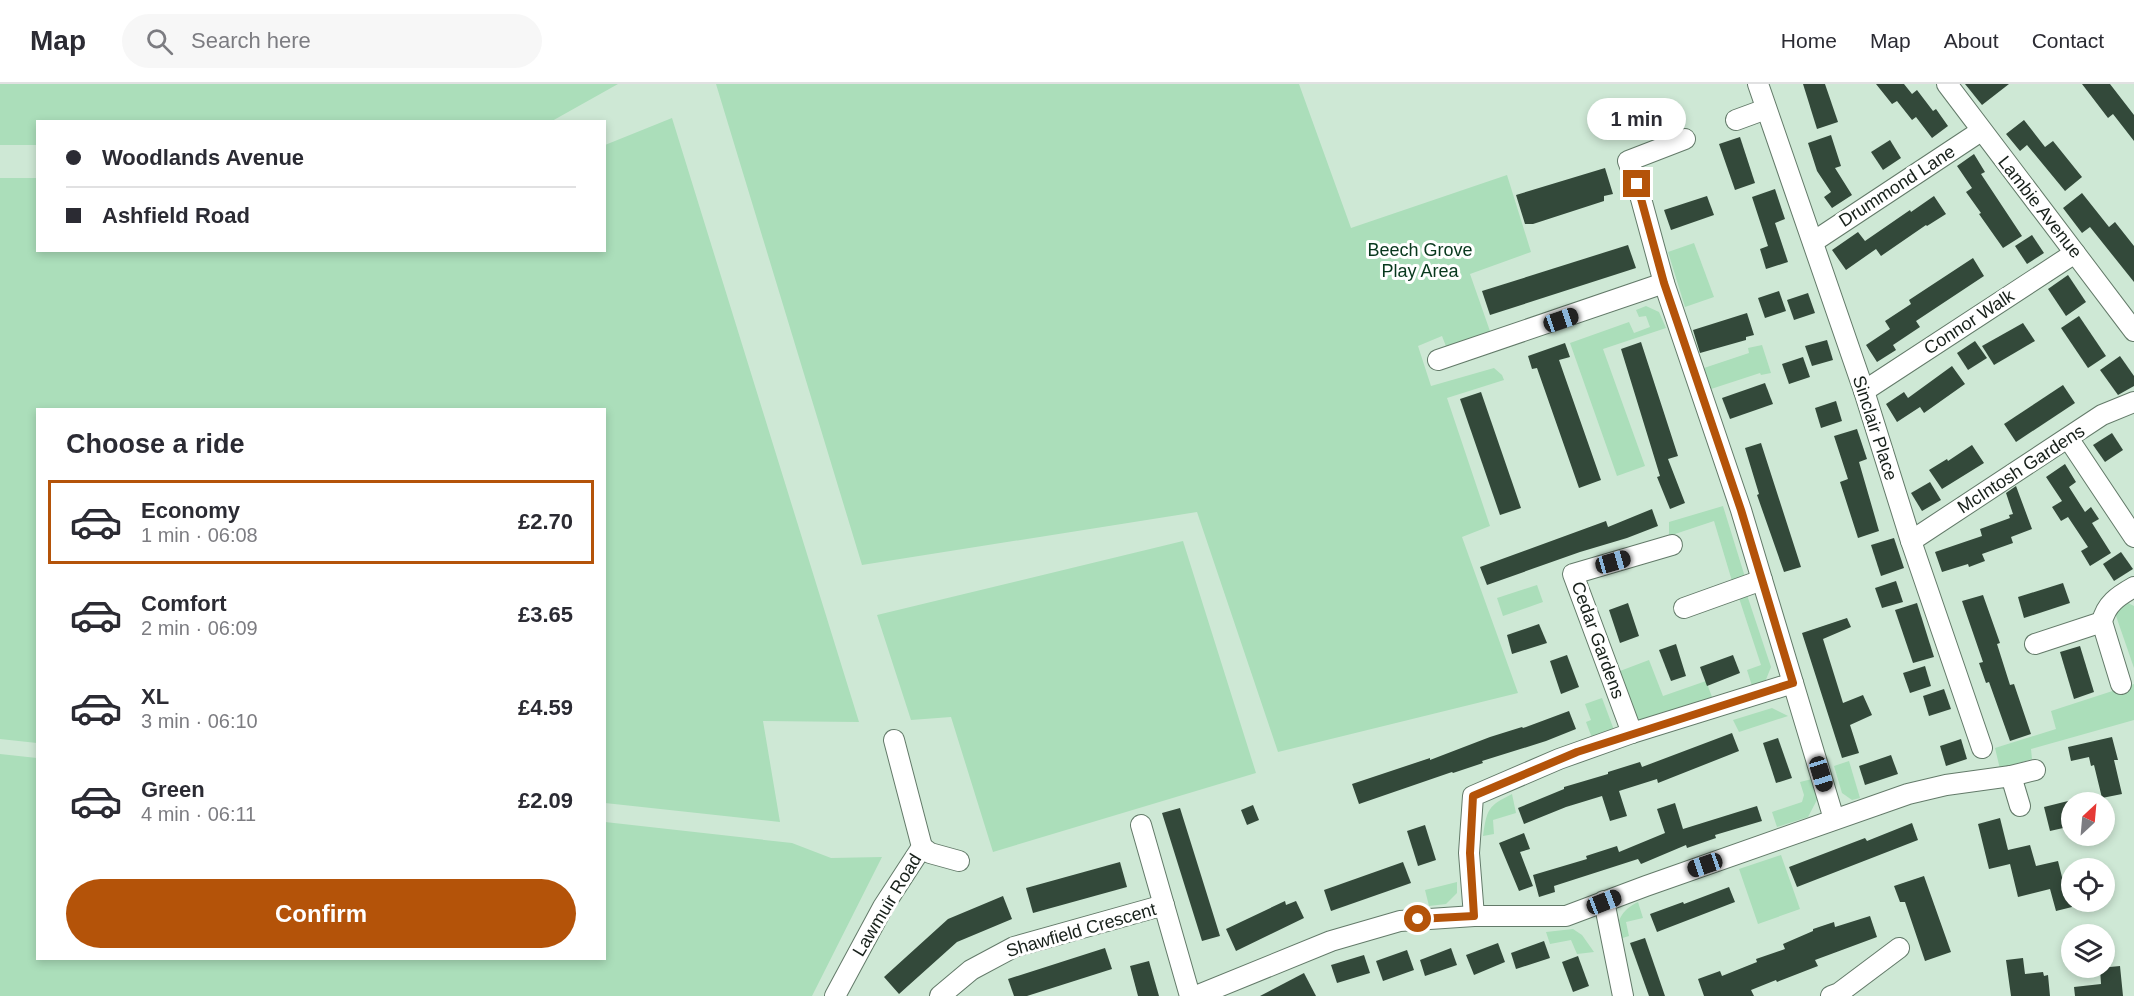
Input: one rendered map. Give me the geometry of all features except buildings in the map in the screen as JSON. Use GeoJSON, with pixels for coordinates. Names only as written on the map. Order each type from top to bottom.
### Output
{"type":"FeatureCollection","features":[{"type":"Feature","properties":{"kind":"street","name":"Sinclair Place"},"geometry":{"type":"LineString","coordinates":[[1758,84],[1864,391],[1911,541],[1982,748]]}},
{"type":"Feature","properties":{"kind":"street","name":"Lambie Avenue"},"geometry":{"type":"LineString","coordinates":[[1947,84],[2134,331]]}},
{"type":"Feature","properties":{"kind":"street"},"geometry":{"type":"LineString","coordinates":[[1736,120],[1766,109]]}},
{"type":"Feature","properties":{"kind":"street","name":"Drummond Lane"},"geometry":{"type":"LineString","coordinates":[[1813,242],[1981,130]]}},
{"type":"Feature","properties":{"kind":"street"},"geometry":{"type":"LineString","coordinates":[[1685,139],[1628,160],[1640,194],[1664,283],[1741,510],[1834,819]]}},
{"type":"Feature","properties":{"kind":"street","name":"Connor Walk"},"geometry":{"type":"LineString","coordinates":[[1864,391],[2075,253]]}},
{"type":"Feature","properties":{"kind":"street"},"geometry":{"type":"LineString","coordinates":[[1438,360],[1664,283]]}},
{"type":"Feature","properties":{"kind":"street","name":"McIntosh Gardens"},"geometry":{"type":"LineString","coordinates":[[1911,541],[2102,415],[2134,402]]}},
{"type":"Feature","properties":{"kind":"street"},"geometry":{"type":"LineString","coordinates":[[2068,438],[2134,537]]}},
{"type":"Feature","properties":{"kind":"street","name":"Cedar Gardens"},"geometry":{"type":"LineString","coordinates":[[1632,734],[1574,574],[1672,545]]}},
{"type":"Feature","properties":{"kind":"street"},"geometry":{"type":"LineString","coordinates":[[1684,608],[1762,580]]}},
{"type":"Feature","properties":{"kind":"street"},"geometry":{"type":"LineString","coordinates":[[2121,684],[2102,622],[2104,612],[2110,603],[2134,587]]}},
{"type":"Feature","properties":{"kind":"street"},"geometry":{"type":"LineString","coordinates":[[2035,644],[2102,622]]}},
{"type":"Feature","properties":{"kind":"street"},"geometry":{"type":"LineString","coordinates":[[1474,916],[1470,853],[1473,796],[1559,759],[1793,683]]}},
{"type":"Feature","properties":{"kind":"street","name":"Lawmuir Road"},"geometry":{"type":"LineString","coordinates":[[835,996],[883,907],[922,847],[894,740]]}},
{"type":"Feature","properties":{"kind":"street"},"geometry":{"type":"LineString","coordinates":[[1196,996],[1331,941],[1400,921],[1474,916],[1566,916],[1908,794],[2035,770]]}},
{"type":"Feature","properties":{"kind":"street"},"geometry":{"type":"LineString","coordinates":[[2011,776],[2020,806]]}},
{"type":"Feature","properties":{"kind":"street"},"geometry":{"type":"LineString","coordinates":[[1142,825],[1190,996]]}},
{"type":"Feature","properties":{"kind":"street"},"geometry":{"type":"LineString","coordinates":[[922,847],[930,853],[959,861]]}},
{"type":"Feature","properties":{"kind":"street"},"geometry":{"type":"LineString","coordinates":[[1604,902],[1623,996]]}},
{"type":"Feature","properties":{"kind":"street","name":"Shawfield Crescent"},"geometry":{"type":"LineString","coordinates":[[940,996],[971,970],[1014,947],[1164,905]]}},
{"type":"Feature","properties":{"kind":"street"},"geometry":{"type":"LineString","coordinates":[[1831,996],[1839,993],[1899,948]]}},
{"type":"Feature","properties":{"kind":"green space"},"geometry":{"type":"Polygon","coordinates":[[[0,84],[618,84],[554,120],[36,120],[36,145],[0,145],[0,84]]]}},
{"type":"Feature","properties":{"kind":"green space","name":"Beech Grove Play Area"},"geometry":{"type":"Polygon","coordinates":[[[716,84],[1299,84],[1351,228],[1507,175],[1531,252],[1470,274],[1491,334],[1447,349],[1442,336],[1418,346],[1431,386],[1494,368],[1504,380],[1447,398],[1490,526],[1462,537],[1518,693],[1278,752],[1197,512],[862,565],[716,84]]]}},
{"type":"Feature","properties":{"kind":"green space"},"geometry":{"type":"Polygon","coordinates":[[[672,118],[859,722],[763,721],[780,822],[606,803],[606,408],[36,408],[36,743],[0,739],[0,178],[36,178],[36,252],[606,252],[606,145],[672,118]]]}},
{"type":"Feature","properties":{"kind":"green space"},"geometry":{"type":"Polygon","coordinates":[[[1694,243],[1714,297],[1685,307],[1668,252],[1694,243]]]}},
{"type":"Feature","properties":{"kind":"green space"},"geometry":{"type":"Polygon","coordinates":[[[1646,306],[1659,312],[1666,328],[1603,349],[1645,466],[1617,476],[1570,343],[1629,322],[1634,333],[1650,327],[1646,316],[1639,317],[1636,310],[1646,306]]]}},
{"type":"Feature","properties":{"kind":"green space"},"geometry":{"type":"Polygon","coordinates":[[[1762,345],[1771,373],[1761,375],[1760,373],[1711,389],[1704,368],[1749,353],[1748,348],[1762,345]]]}},
{"type":"Feature","properties":{"kind":"green space"},"geometry":{"type":"Polygon","coordinates":[[[1723,506],[1745,577],[1732,581],[1714,521],[1669,536],[1669,522],[1723,506]]]}},
{"type":"Feature","properties":{"kind":"green space"},"geometry":{"type":"Polygon","coordinates":[[[1183,541],[1256,773],[993,852],[951,717],[911,720],[877,615],[1183,541]]]}},
{"type":"Feature","properties":{"kind":"green space"},"geometry":{"type":"Polygon","coordinates":[[[1537,585],[1543,602],[1503,616],[1497,598],[1537,585]]]}},
{"type":"Feature","properties":{"kind":"green space"},"geometry":{"type":"Polygon","coordinates":[[[1747,595],[1771,667],[1765,682],[1752,686],[1747,670],[1761,665],[1739,598],[1747,595]]]}},
{"type":"Feature","properties":{"kind":"green space"},"geometry":{"type":"Polygon","coordinates":[[[2128,603],[2134,606],[2134,668],[2115,613],[2128,603]]]}},
{"type":"Feature","properties":{"kind":"green space"},"geometry":{"type":"Polygon","coordinates":[[[1649,660],[1663,696],[1706,681],[1712,697],[1639,723],[1620,671],[1649,660]]]}},
{"type":"Feature","properties":{"kind":"green space"},"geometry":{"type":"Polygon","coordinates":[[[2134,684],[2134,720],[2031,749],[2032,759],[2000,769],[1995,748],[2056,729],[2051,711],[2134,684]]]}},
{"type":"Feature","properties":{"kind":"green space"},"geometry":{"type":"Polygon","coordinates":[[[1602,698],[1614,730],[1592,738],[1586,722],[1591,720],[1585,704],[1602,698]]]}},
{"type":"Feature","properties":{"kind":"green space"},"geometry":{"type":"Polygon","coordinates":[[[1772,708],[1788,716],[1739,732],[1733,720],[1772,708]]]}},
{"type":"Feature","properties":{"kind":"green space"},"geometry":{"type":"Polygon","coordinates":[[[0,754],[36,758],[36,960],[606,960],[606,822],[792,843],[831,858],[882,857],[812,996],[0,996],[0,754]]]}},
{"type":"Feature","properties":{"kind":"green space"},"geometry":{"type":"Polygon","coordinates":[[[1849,761],[1860,798],[1852,800],[1842,793],[1834,766],[1849,761]]]}},
{"type":"Feature","properties":{"kind":"green space"},"geometry":{"type":"Polygon","coordinates":[[[1812,779],[1818,798],[1808,817],[1777,827],[1772,812],[1802,802],[1804,795],[1800,782],[1812,779]]]}},
{"type":"Feature","properties":{"kind":"green space"},"geometry":{"type":"Polygon","coordinates":[[[1512,794],[1516,813],[1493,820],[1494,834],[1483,836],[1490,809],[1512,794]]]}},
{"type":"Feature","properties":{"kind":"green space"},"geometry":{"type":"Polygon","coordinates":[[[1781,855],[1800,909],[1758,924],[1739,869],[1781,855]]]}},
{"type":"Feature","properties":{"kind":"green space"},"geometry":{"type":"Polygon","coordinates":[[[1457,882],[1457,893],[1446,904],[1429,906],[1425,890],[1457,882]]]}},
{"type":"Feature","properties":{"kind":"green space"},"geometry":{"type":"Polygon","coordinates":[[[1638,902],[1643,918],[1626,922],[1629,936],[1616,940],[1621,917],[1627,909],[1638,902]]]}},
{"type":"Feature","properties":{"kind":"green space"},"geometry":{"type":"Polygon","coordinates":[[[1573,929],[1582,935],[1594,952],[1577,954],[1571,940],[1550,944],[1546,932],[1573,929]]]}},
{"type":"Feature","properties":{"kind":"route"},"geometry":{"type":"LineString","coordinates":[[1418,919],[1474,916],[1470,853],[1473,796],[1577,752],[1793,683],[1741,510],[1664,283],[1637,184]]}}]}
